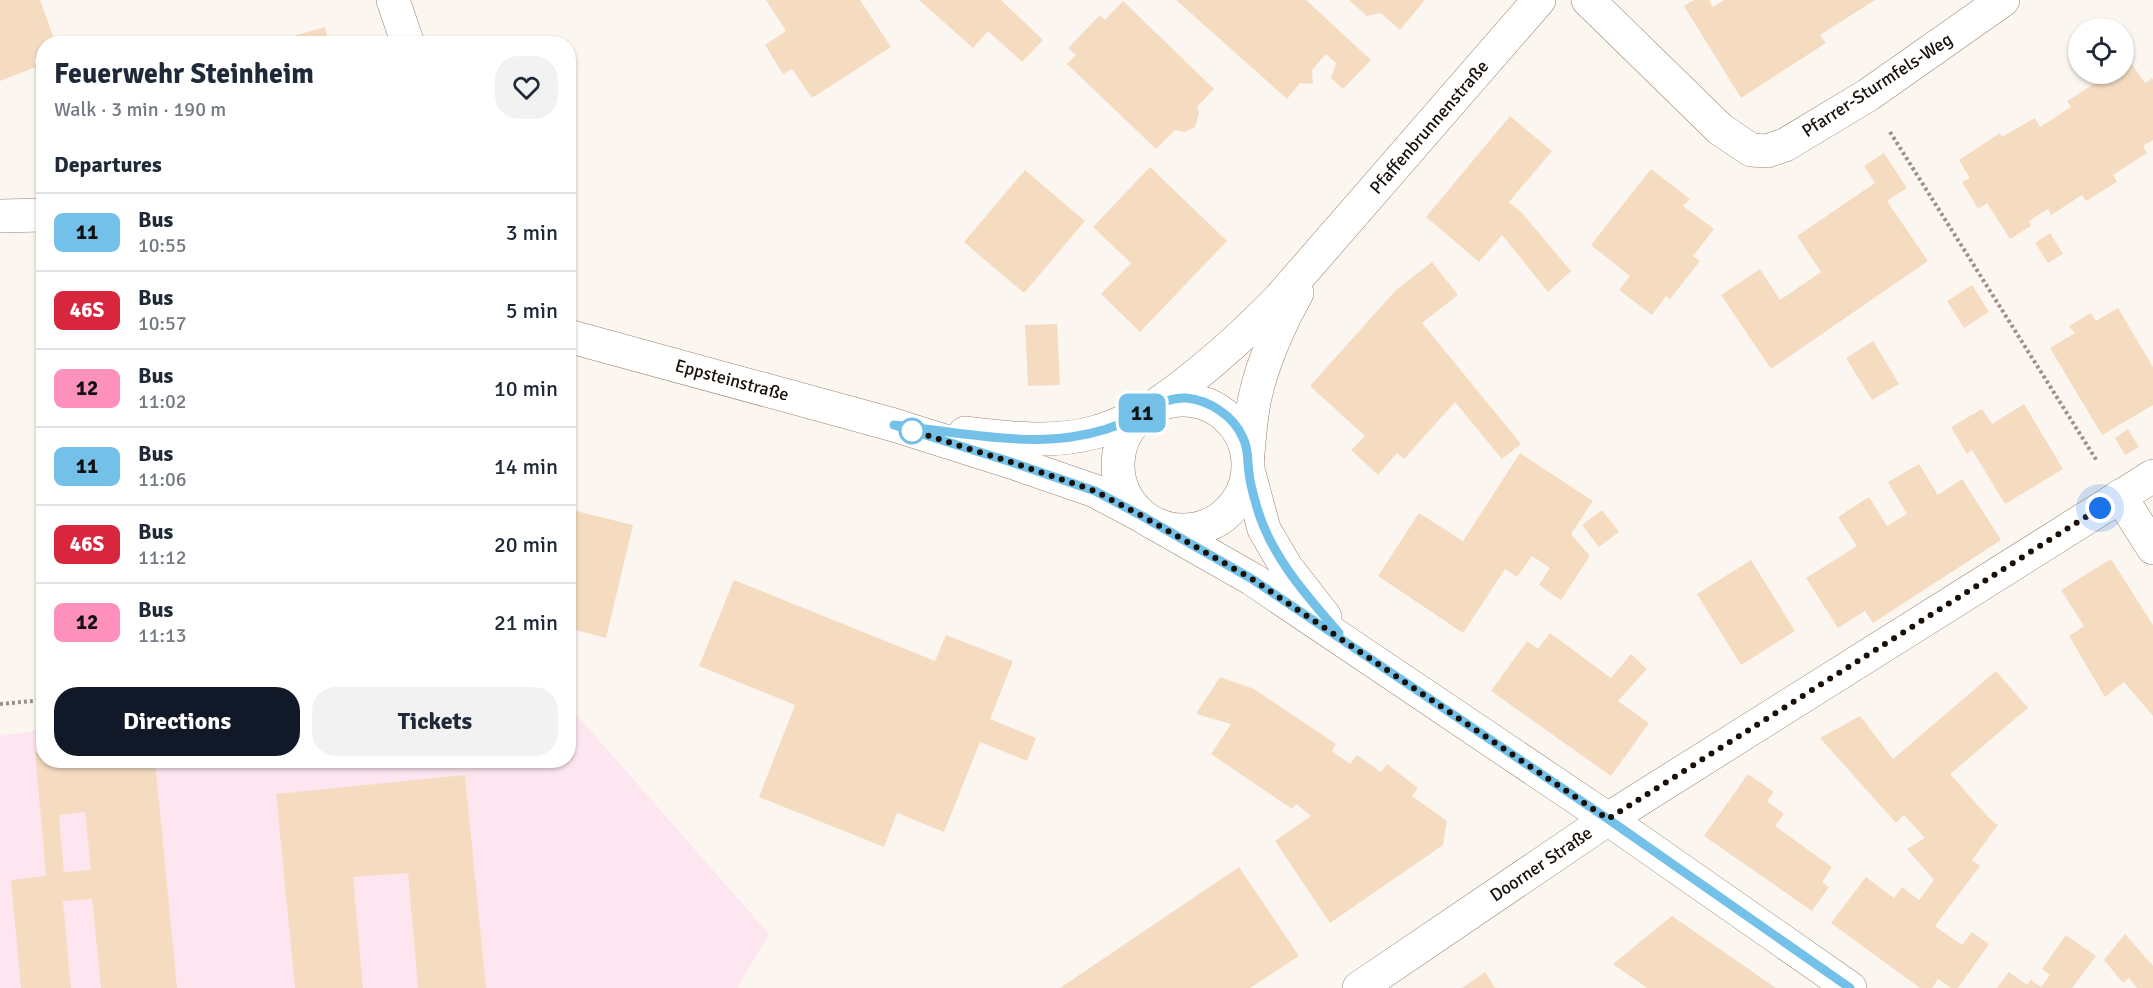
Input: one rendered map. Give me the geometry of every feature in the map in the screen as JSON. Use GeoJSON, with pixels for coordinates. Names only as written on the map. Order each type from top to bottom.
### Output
{"type":"FeatureCollection","features":[{"type":"Feature","properties":{"kind":"street"},"geometry":{"type":"LineString","coordinates":[[393,0],[405,36]]}},
{"type":"Feature","properties":{"kind":"street","name":"Pfaffenbrunnenstraße"},"geometry":{"type":"LineString","coordinates":[[1149,409],[1190,381],[1246,333],[1280,298],[1539,0]]}},
{"type":"Feature","properties":{"kind":"street","name":"Pfarrer-Sturmfels-Weg"},"geometry":{"type":"LineString","coordinates":[[1588,0],[1720,129],[1751,150],[1767,151],[1785,145],[1868,95],[2003,0]]}},
{"type":"Feature","properties":{"kind":"street"},"geometry":{"type":"LineString","coordinates":[[0,216],[36,215]]}},
{"type":"Feature","properties":{"kind":"street","name":"Pfaffenbrunnenstraße"},"geometry":{"type":"LineString","coordinates":[[1249,463],[1250,425],[1264,367],[1289,306],[1319,254]]}},
{"type":"Feature","properties":{"kind":"street","name":"Eppsteinstraße"},"geometry":{"type":"LineString","coordinates":[[576,338],[894,425],[1095,491],[1252,579],[1608,819],[1850,988]]}},
{"type":"Feature","properties":{"kind":"street"},"geometry":{"type":"LineString","coordinates":[[1185,398],[1206,403],[1230,418],[1243,437],[1249,463],[1239,500],[1224,516],[1208,526],[1191,530],[1177,530],[1150,521],[1126,496],[1119,478],[1119,453],[1125,433],[1149,409],[1185,398]]}},
{"type":"Feature","properties":{"kind":"street","name":"Eppsteinstraße"},"geometry":{"type":"LineString","coordinates":[[894,425],[1035,440],[1069,438],[1096,432],[1149,409]]}},
{"type":"Feature","properties":{"kind":"street","name":"Eppsteinstraße"},"geometry":{"type":"LineString","coordinates":[[1249,463],[1264,529],[1286,567],[1316,607],[1350,646]]}},
{"type":"Feature","properties":{"kind":"street","name":"Doorner Straße"},"geometry":{"type":"LineString","coordinates":[[1359,988],[1608,819],[2153,476]]}},
{"type":"Feature","properties":{"kind":"street"},"geometry":{"type":"LineString","coordinates":[[2120,496],[2153,548]]}},
{"type":"Feature","properties":{"kind":"path"},"geometry":{"type":"LineString","coordinates":[[1868,95],[1899,148],[2120,496]]}},
{"type":"Feature","properties":{"kind":"path"},"geometry":{"type":"LineString","coordinates":[[0,704],[36,701]]}},
{"type":"Feature","properties":{"kind":"shaded area"},"geometry":{"type":"Polygon","coordinates":[[[576,714],[769,934],[737,988],[0,988],[0,736],[36,730],[36,768],[576,768],[576,714]]]}},
{"type":"Feature","properties":{"kind":"building"},"geometry":{"type":"Polygon","coordinates":[[[0,0],[40,0],[53,36],[36,36],[36,58],[34,59],[36,67],[0,81],[0,0]]]}},
{"type":"Feature","properties":{"kind":"building"},"geometry":{"type":"Polygon","coordinates":[[[766,0],[860,0],[891,47],[812,98],[792,69],[783,74],[765,45],[786,31],[766,0]]]}},
{"type":"Feature","properties":{"kind":"building"},"geometry":{"type":"Polygon","coordinates":[[[919,0],[1001,0],[1043,40],[1022,62],[988,31],[973,48],[919,0]]]}},
{"type":"Feature","properties":{"kind":"building"},"geometry":{"type":"Polygon","coordinates":[[[1176,0],[1306,0],[1371,60],[1343,89],[1331,78],[1336,63],[1326,54],[1312,70],[1313,84],[1300,83],[1287,99],[1176,0]]]}},
{"type":"Feature","properties":{"kind":"building"},"geometry":{"type":"Polygon","coordinates":[[[1349,0],[1425,0],[1400,30],[1381,13],[1367,16],[1349,0]]]}},
{"type":"Feature","properties":{"kind":"building"},"geometry":{"type":"Polygon","coordinates":[[[1694,0],[1709,0],[1713,7],[1724,0],[1875,0],[1820,35],[1826,43],[1741,98],[1684,6],[1694,0]]]}},
{"type":"Feature","properties":{"kind":"building"},"geometry":{"type":"Polygon","coordinates":[[[1123,1],[1214,89],[1197,107],[1199,113],[1195,127],[1185,132],[1175,130],[1156,149],[1067,64],[1076,55],[1068,48],[1100,15],[1105,20],[1123,1]]]}},
{"type":"Feature","properties":{"kind":"building"},"geometry":{"type":"Polygon","coordinates":[[[325,27],[327,36],[293,36],[325,27]]]}},
{"type":"Feature","properties":{"kind":"building"},"geometry":{"type":"Polygon","coordinates":[[[2134,67],[2145,83],[2152,78],[2153,80],[2153,140],[2143,146],[2147,153],[2113,175],[2117,182],[2086,201],[2082,195],[2051,215],[2048,209],[2029,221],[2031,226],[2010,239],[1987,203],[1978,209],[1962,182],[1970,178],[1959,160],[2000,133],[2002,137],[2035,118],[2040,127],[2071,107],[2067,101],[2094,84],[2134,84],[2134,67]]]}},
{"type":"Feature","properties":{"kind":"building"},"geometry":{"type":"Polygon","coordinates":[[[1510,116],[1552,151],[1509,202],[1522,213],[1571,271],[1548,292],[1502,235],[1479,262],[1426,217],[1510,116]]]}},
{"type":"Feature","properties":{"kind":"building"},"geometry":{"type":"Polygon","coordinates":[[[1884,153],[1907,188],[1887,201],[1928,261],[1771,369],[1721,295],[1760,269],[1780,300],[1821,272],[1797,236],[1875,183],[1864,166],[1884,153]]]}},
{"type":"Feature","properties":{"kind":"building"},"geometry":{"type":"Polygon","coordinates":[[[1150,167],[1227,241],[1140,332],[1101,294],[1131,263],[1093,227],[1150,167]]]}},
{"type":"Feature","properties":{"kind":"building"},"geometry":{"type":"Polygon","coordinates":[[[1651,169],[1690,199],[1683,206],[1714,229],[1693,256],[1700,261],[1670,299],[1666,296],[1652,315],[1619,290],[1630,276],[1591,245],[1651,169]]]}},
{"type":"Feature","properties":{"kind":"building"},"geometry":{"type":"Polygon","coordinates":[[[1025,170],[1085,221],[1024,293],[964,242],[1025,170]]]}},
{"type":"Feature","properties":{"kind":"building"},"geometry":{"type":"Polygon","coordinates":[[[2050,233],[2063,254],[2048,263],[2035,243],[2050,233]]]}},
{"type":"Feature","properties":{"kind":"building"},"geometry":{"type":"Polygon","coordinates":[[[1432,262],[1458,295],[1422,323],[1521,444],[1502,459],[1455,402],[1404,459],[1397,453],[1378,475],[1351,450],[1365,436],[1310,386],[1396,290],[1432,262]]]}},
{"type":"Feature","properties":{"kind":"building"},"geometry":{"type":"Polygon","coordinates":[[[1972,285],[1989,312],[1964,328],[1947,301],[1972,285]]]}},
{"type":"Feature","properties":{"kind":"building"},"geometry":{"type":"Polygon","coordinates":[[[2118,308],[2153,367],[2153,405],[2102,435],[2050,348],[2075,333],[2069,326],[2091,313],[2096,321],[2118,308]]]}},
{"type":"Feature","properties":{"kind":"building"},"geometry":{"type":"Polygon","coordinates":[[[1057,324],[1060,385],[1028,386],[1025,325],[1057,324]]]}},
{"type":"Feature","properties":{"kind":"building"},"geometry":{"type":"Polygon","coordinates":[[[1873,341],[1899,384],[1872,400],[1846,358],[1873,341]]]}},
{"type":"Feature","properties":{"kind":"building"},"geometry":{"type":"Polygon","coordinates":[[[2024,404],[2063,469],[2005,504],[1972,450],[1967,454],[1951,427],[1982,409],[1992,424],[2024,404]]]}},
{"type":"Feature","properties":{"kind":"building"},"geometry":{"type":"Polygon","coordinates":[[[2128,429],[2139,447],[2125,455],[2115,438],[2128,429]]]}},
{"type":"Feature","properties":{"kind":"building"},"geometry":{"type":"Polygon","coordinates":[[[1520,453],[1593,501],[1571,534],[1590,556],[1561,600],[1539,585],[1550,568],[1532,556],[1517,577],[1505,569],[1463,633],[1378,576],[1419,513],[1463,541],[1520,453]]]}},
{"type":"Feature","properties":{"kind":"building"},"geometry":{"type":"Polygon","coordinates":[[[1919,464],[1938,495],[1962,479],[2001,540],[1873,623],[1865,611],[1838,628],[1806,578],[1857,546],[1838,517],[1869,497],[1887,526],[1907,514],[1888,482],[1919,464]]]}},
{"type":"Feature","properties":{"kind":"building"},"geometry":{"type":"Polygon","coordinates":[[[1602,510],[1619,532],[1599,547],[1582,525],[1602,510]]]}},
{"type":"Feature","properties":{"kind":"building"},"geometry":{"type":"Polygon","coordinates":[[[576,511],[633,525],[606,638],[576,630],[576,511]]]}},
{"type":"Feature","properties":{"kind":"building"},"geometry":{"type":"Polygon","coordinates":[[[2111,559],[2153,625],[2153,716],[2124,682],[2105,697],[2069,636],[2084,626],[2061,590],[2111,559]]]}},
{"type":"Feature","properties":{"kind":"building"},"geometry":{"type":"Polygon","coordinates":[[[1751,560],[1795,631],[1741,665],[1697,594],[1751,560]]]}},
{"type":"Feature","properties":{"kind":"building"},"geometry":{"type":"Polygon","coordinates":[[[734,580],[935,661],[946,635],[1013,661],[990,719],[1036,738],[1027,761],[980,742],[944,832],[897,813],[884,847],[759,797],[795,705],[699,666],[734,580]]]}},
{"type":"Feature","properties":{"kind":"building"},"geometry":{"type":"Polygon","coordinates":[[[1550,633],[1611,678],[1631,654],[1647,669],[1618,701],[1649,723],[1611,776],[1491,691],[1527,641],[1538,649],[1550,633]]]}},
{"type":"Feature","properties":{"kind":"building"},"geometry":{"type":"Polygon","coordinates":[[[1996,671],[2028,708],[1950,774],[1998,825],[1972,860],[1980,866],[1935,926],[1962,945],[1972,932],[1989,944],[1958,988],[1951,988],[1938,979],[1932,988],[1920,988],[1831,923],[1866,877],[1894,898],[1902,887],[1919,900],[1934,880],[1907,849],[1925,838],[1904,815],[1896,823],[1820,738],[1860,716],[1893,759],[1996,671]]]}},
{"type":"Feature","properties":{"kind":"building"},"geometry":{"type":"Polygon","coordinates":[[[1220,677],[1254,689],[1336,744],[1332,751],[1350,764],[1357,755],[1381,772],[1387,764],[1418,788],[1412,796],[1447,821],[1443,845],[1330,923],[1275,841],[1311,816],[1296,804],[1292,809],[1211,754],[1231,724],[1196,714],[1220,677]]]}},
{"type":"Feature","properties":{"kind":"building"},"geometry":{"type":"Polygon","coordinates":[[[36,768],[156,768],[177,988],[101,988],[92,899],[63,901],[71,988],[21,988],[11,880],[46,876],[36,768]],[[85,812],[59,815],[64,872],[91,870],[85,812]]]}},
{"type":"Feature","properties":{"kind":"building"},"geometry":{"type":"Polygon","coordinates":[[[1748,774],[1774,792],[1767,801],[1784,814],[1775,826],[1832,867],[1822,882],[1829,887],[1812,911],[1704,836],[1748,774]]]}},
{"type":"Feature","properties":{"kind":"building"},"geometry":{"type":"Polygon","coordinates":[[[465,775],[486,988],[418,988],[408,873],[353,877],[363,988],[295,988],[276,794],[465,775]]]}},
{"type":"Feature","properties":{"kind":"building"},"geometry":{"type":"Polygon","coordinates":[[[1239,867],[1299,956],[1250,988],[1060,988],[1239,867]]]}},
{"type":"Feature","properties":{"kind":"building"},"geometry":{"type":"Polygon","coordinates":[[[1672,916],[1776,988],[1647,988],[1613,964],[1672,916]]]}},
{"type":"Feature","properties":{"kind":"building"},"geometry":{"type":"Polygon","coordinates":[[[2125,934],[2153,966],[2153,988],[2137,988],[2129,978],[2123,983],[2104,960],[2125,934]]]}},
{"type":"Feature","properties":{"kind":"building"},"geometry":{"type":"Polygon","coordinates":[[[2066,935],[2096,956],[2072,988],[1997,988],[2009,972],[2027,985],[2031,980],[2041,987],[2050,975],[2042,969],[2066,935]]]}},
{"type":"Feature","properties":{"kind":"building"},"geometry":{"type":"Polygon","coordinates":[[[1485,972],[1495,988],[1462,988],[1485,972]]]}},
{"type":"Feature","properties":{"kind":"bus line","name":"11"},"geometry":{"type":"LineString","coordinates":[[1339,633],[1286,567],[1264,529],[1256,504],[1249,473],[1248,453],[1243,437],[1230,418],[1206,403],[1185,398],[1159,403],[1139,415],[1096,432],[1069,438],[1035,440],[894,425],[1095,491],[1252,579],[1608,819],[1850,988]]}},
{"type":"Feature","properties":{"kind":"route"},"geometry":{"type":"LineString","coordinates":[[912,431],[910,430],[1095,491],[1142,516],[1252,579],[1608,819],[2100,508]]}}]}
